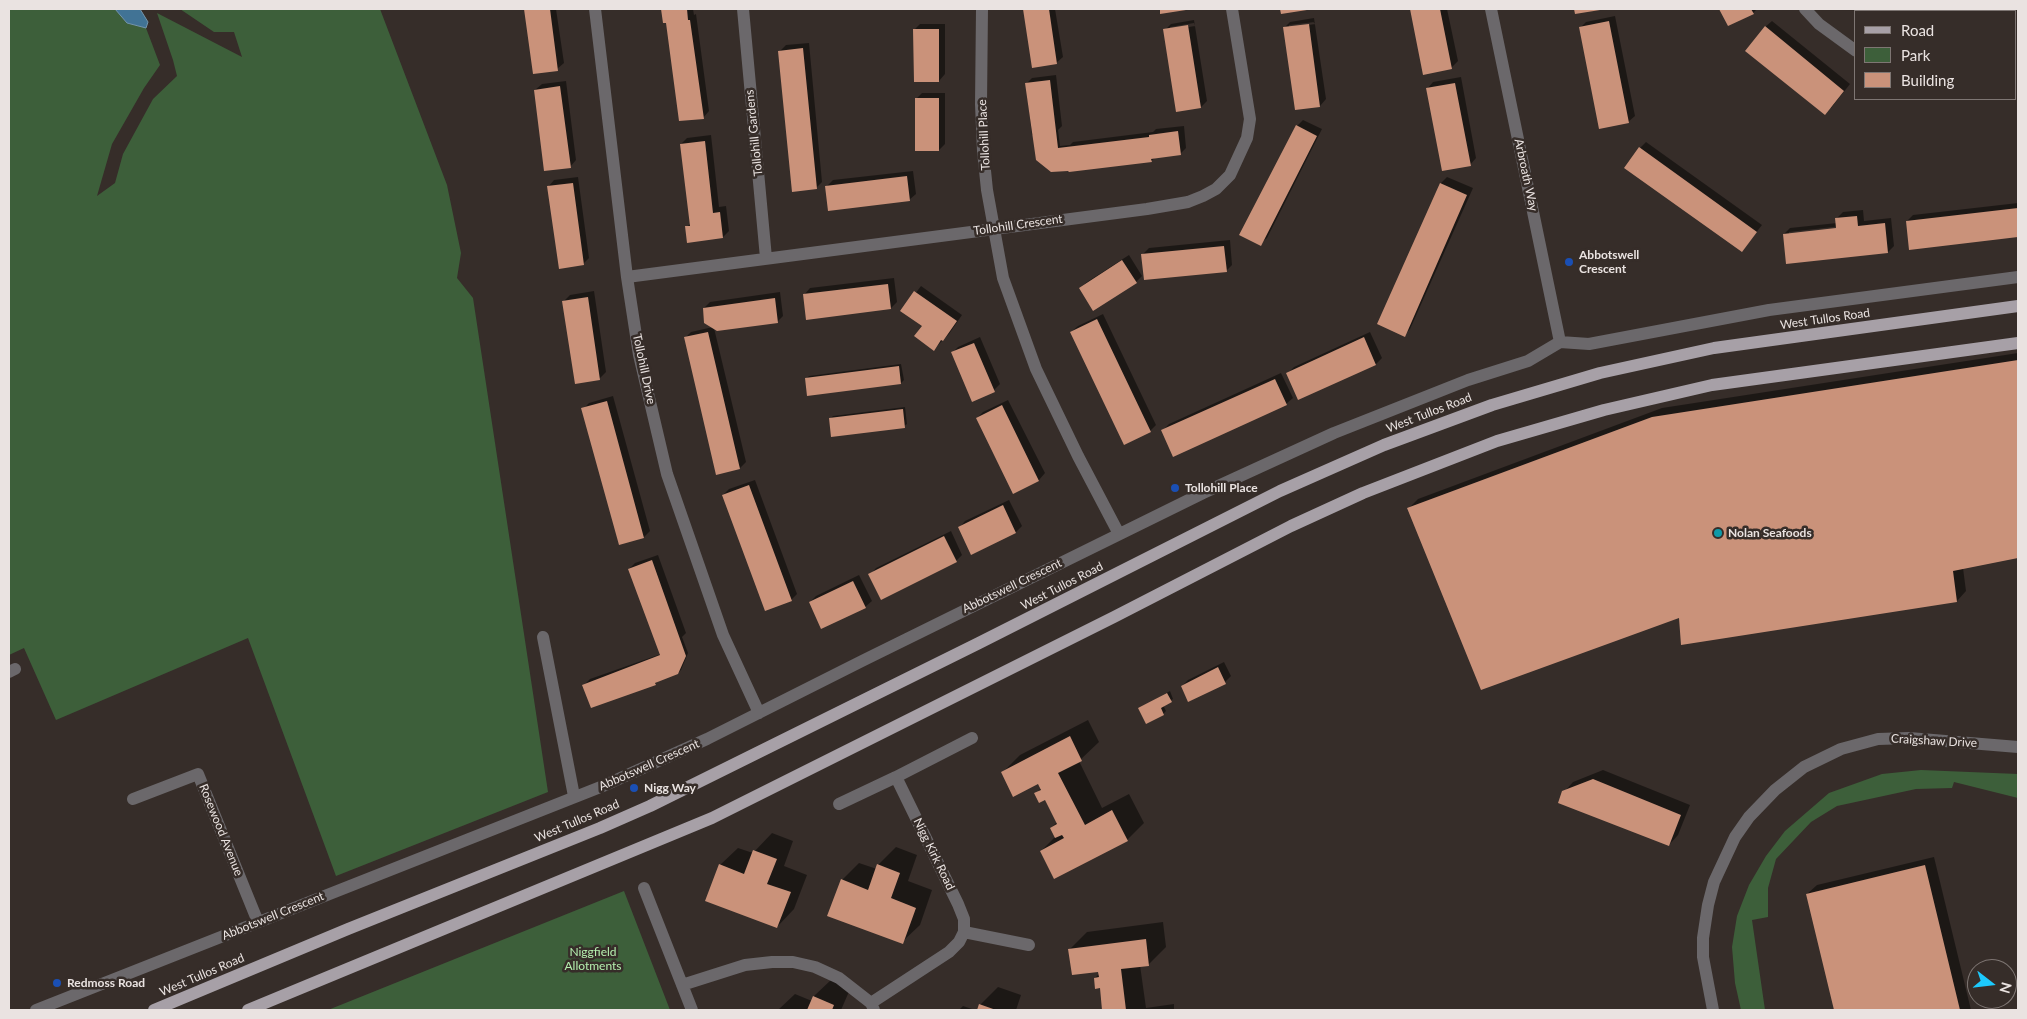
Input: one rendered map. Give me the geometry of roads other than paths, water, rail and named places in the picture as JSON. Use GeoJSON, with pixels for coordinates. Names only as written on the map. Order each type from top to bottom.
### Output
{"type":"FeatureCollection","features":[{"type":"Feature","properties":{"kind":"main road","name":"West Tullos Road"},"geometry":{"type":"LineString","coordinates":[[154,1010],[650,806],[988,639],[1280,491],[1384,445],[1492,404],[1600,373],[1705,350],[2018,306]]}},
{"type":"Feature","properties":{"kind":"main road"},"geometry":{"type":"LineString","coordinates":[[248,1010],[712,818],[1114,617],[1291,526],[1363,493],[1497,441],[1604,410],[1712,385],[2018,343]]}},
{"type":"Feature","properties":{"kind":"street","name":"Tollohill Drive"},"geometry":{"type":"LineString","coordinates":[[595,9],[639,354],[667,474],[723,635],[759,713]]}},
{"type":"Feature","properties":{"kind":"street","name":"Tollohill Gardens"},"geometry":{"type":"LineString","coordinates":[[743,9],[766,258]]}},
{"type":"Feature","properties":{"kind":"street","name":"Tollohill Place"},"geometry":{"type":"LineString","coordinates":[[982,9],[981,104],[983,150],[987,190],[1004,278],[1036,369],[1119,534]]}},
{"type":"Feature","properties":{"kind":"street","name":"Tollohill Crescent"},"geometry":{"type":"LineString","coordinates":[[628,277],[1188,202],[1216,189],[1230,175],[1247,138],[1250,119],[1232,9]]}},
{"type":"Feature","properties":{"kind":"street","name":"Arbroath Way"},"geometry":{"type":"LineString","coordinates":[[1491,9],[1560,342]]}},
{"type":"Feature","properties":{"kind":"street"},"geometry":{"type":"LineString","coordinates":[[1805,9],[1819,24],[1854,50]]}},
{"type":"Feature","properties":{"kind":"street"},"geometry":{"type":"LineString","coordinates":[[1560,342],[1589,344],[1763,311],[2018,277]]}},
{"type":"Feature","properties":{"kind":"street","name":"Abbotswell Crescent"},"geometry":{"type":"LineString","coordinates":[[36,1010],[603,786],[707,739],[1203,493],[1334,433],[1468,380],[1528,361],[1560,342]]}},
{"type":"Feature","properties":{"kind":"street"},"geometry":{"type":"LineString","coordinates":[[543,637],[574,796]]}},
{"type":"Feature","properties":{"kind":"street"},"geometry":{"type":"LineString","coordinates":[[839,804],[972,738]]}},
{"type":"Feature","properties":{"kind":"street","name":"Craigshaw Drive"},"geometry":{"type":"LineString","coordinates":[[1713,1010],[1703,957],[1703,938],[1714,882],[1735,837],[1749,817],[1776,790],[1804,767],[1841,749],[1878,739],[1909,738],[2018,747]]}},
{"type":"Feature","properties":{"kind":"street","name":"Rosewood Avenue"},"geometry":{"type":"LineString","coordinates":[[133,799],[198,774],[258,922]]}},
{"type":"Feature","properties":{"kind":"street","name":"Nigg Kirk Road"},"geometry":{"type":"LineString","coordinates":[[896,777],[958,904],[964,918],[964,932]]}},
{"type":"Feature","properties":{"kind":"street"},"geometry":{"type":"LineString","coordinates":[[644,888],[692,1010]]}},
{"type":"Feature","properties":{"kind":"street"},"geometry":{"type":"LineString","coordinates":[[682,985],[745,965],[793,962],[815,967],[839,978],[873,1007],[949,952],[959,942],[964,932],[1030,945]]}},
{"type":"Feature","properties":{"kind":"water"},"geometry":{"type":"Polygon","coordinates":[[[115,9],[140,9],[148,22],[146,28],[127,23],[115,9]]]}},
{"type":"Feature","properties":{"kind":"place","name":"Abbotswell Crescent"},"geometry":{"type":"Point","coordinates":[1569,262]}},
{"type":"Feature","properties":{"kind":"place","name":"Tollohill Place"},"geometry":{"type":"Point","coordinates":[1175,488]}},
{"type":"Feature","properties":{"kind":"place","name":"Nolan Seafoods"},"geometry":{"type":"Point","coordinates":[1718,533]}},
{"type":"Feature","properties":{"kind":"place","name":"Nigg Way"},"geometry":{"type":"Point","coordinates":[634,788]}},
{"type":"Feature","properties":{"kind":"place","name":"Redmoss Road"},"geometry":{"type":"Point","coordinates":[57,983]}},
{"type":"Feature","properties":{"kind":"park label","name":"Niggfield Allotments"},"geometry":{"type":"Point","coordinates":[593,959]}}]}
